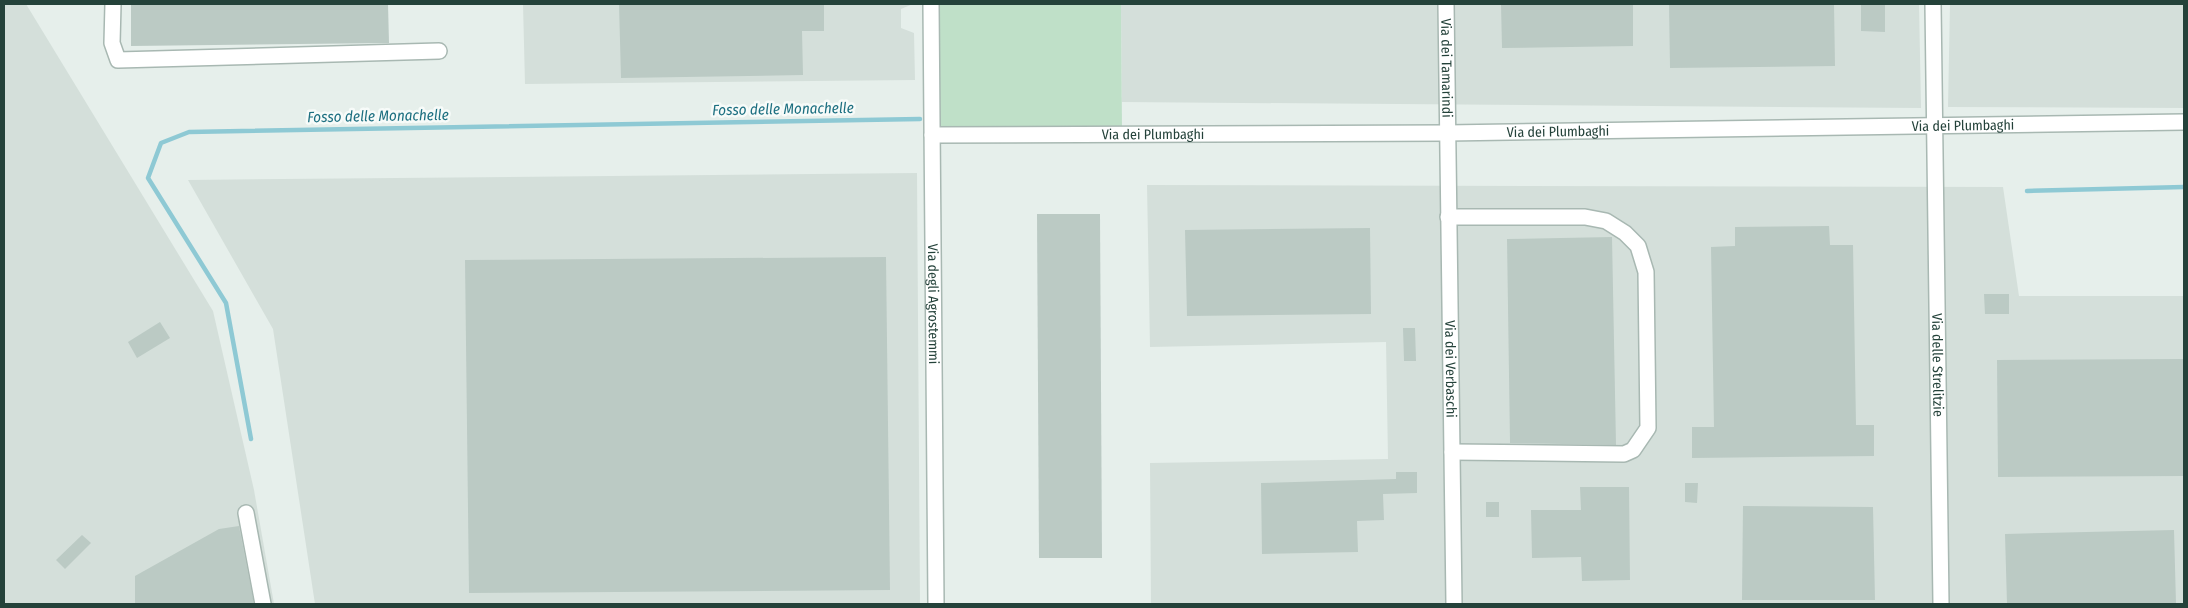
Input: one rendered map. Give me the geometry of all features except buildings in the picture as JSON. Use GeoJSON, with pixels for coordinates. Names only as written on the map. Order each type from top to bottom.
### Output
{"type":"FeatureCollection","features":[{"type":"Feature","properties":{"kind":"street"},"geometry":{"type":"LineString","coordinates":[[113,4],[112,43],[118,60],[439,52]]}},
{"type":"Feature","properties":{"kind":"street","name":"Via degli Agrostemmi"},"geometry":{"type":"LineString","coordinates":[[931,4],[936,604]]}},
{"type":"Feature","properties":{"kind":"street","name":"Via dei Tamarindi"},"geometry":{"type":"LineString","coordinates":[[1446,4],[1447,133]]}},
{"type":"Feature","properties":{"kind":"street","name":"Via delle Strelitzie"},"geometry":{"type":"LineString","coordinates":[[1932,4],[1941,604]]}},
{"type":"Feature","properties":{"kind":"street","name":"Via dei Plumbaghi"},"geometry":{"type":"LineString","coordinates":[[932,135],[1447,133],[2184,122]]}},
{"type":"Feature","properties":{"kind":"street","name":"Via dei Verbaschi"},"geometry":{"type":"LineString","coordinates":[[1447,133],[1454,604]]}},
{"type":"Feature","properties":{"kind":"street"},"geometry":{"type":"LineString","coordinates":[[1448,217],[1585,217],[1606,221],[1625,232],[1638,246],[1646,272],[1648,428],[1633,450],[1624,454],[1452,452]]}},
{"type":"Feature","properties":{"kind":"street"},"geometry":{"type":"LineString","coordinates":[[246,513],[263,604]]}},
{"type":"Feature","properties":{"kind":"shaded area"},"geometry":{"type":"Polygon","coordinates":[[[4,4],[26,4],[213,311],[254,490],[274,604],[4,604],[4,4]]]}},
{"type":"Feature","properties":{"kind":"shaded area"},"geometry":{"type":"Polygon","coordinates":[[[523,4],[913,4],[901,9],[901,28],[914,33],[915,80],[525,84],[523,4]]]}},
{"type":"Feature","properties":{"kind":"shaded area"},"geometry":{"type":"Polygon","coordinates":[[[1121,4],[1919,4],[1921,108],[1122,102],[1121,4]]]}},
{"type":"Feature","properties":{"kind":"shaded area"},"geometry":{"type":"Polygon","coordinates":[[[1950,4],[2184,4],[2184,108],[1948,107],[1950,4]]]}},
{"type":"Feature","properties":{"kind":"shaded area"},"geometry":{"type":"Polygon","coordinates":[[[917,173],[920,604],[315,604],[273,329],[188,180],[917,173]]]}},
{"type":"Feature","properties":{"kind":"shaded area"},"geometry":{"type":"Polygon","coordinates":[[[1147,185],[2003,187],[2019,296],[2184,296],[2184,604],[1151,604],[1150,463],[1388,459],[1386,342],[1150,347],[1147,185]]]}},
{"type":"Feature","properties":{"kind":"green space"},"geometry":{"type":"Polygon","coordinates":[[[931,4],[1121,4],[1122,134],[932,135],[931,4]]]}},
{"type":"Feature","properties":{"kind":"waterway","name":"Fosso delle Monachelle"},"geometry":{"type":"LineString","coordinates":[[251,439],[226,303],[148,178],[161,143],[189,132],[920,119]]}},
{"type":"Feature","properties":{"kind":"waterway","name":"Fosso delle Monachelle"},"geometry":{"type":"LineString","coordinates":[[2027,191],[2184,187]]}}]}
